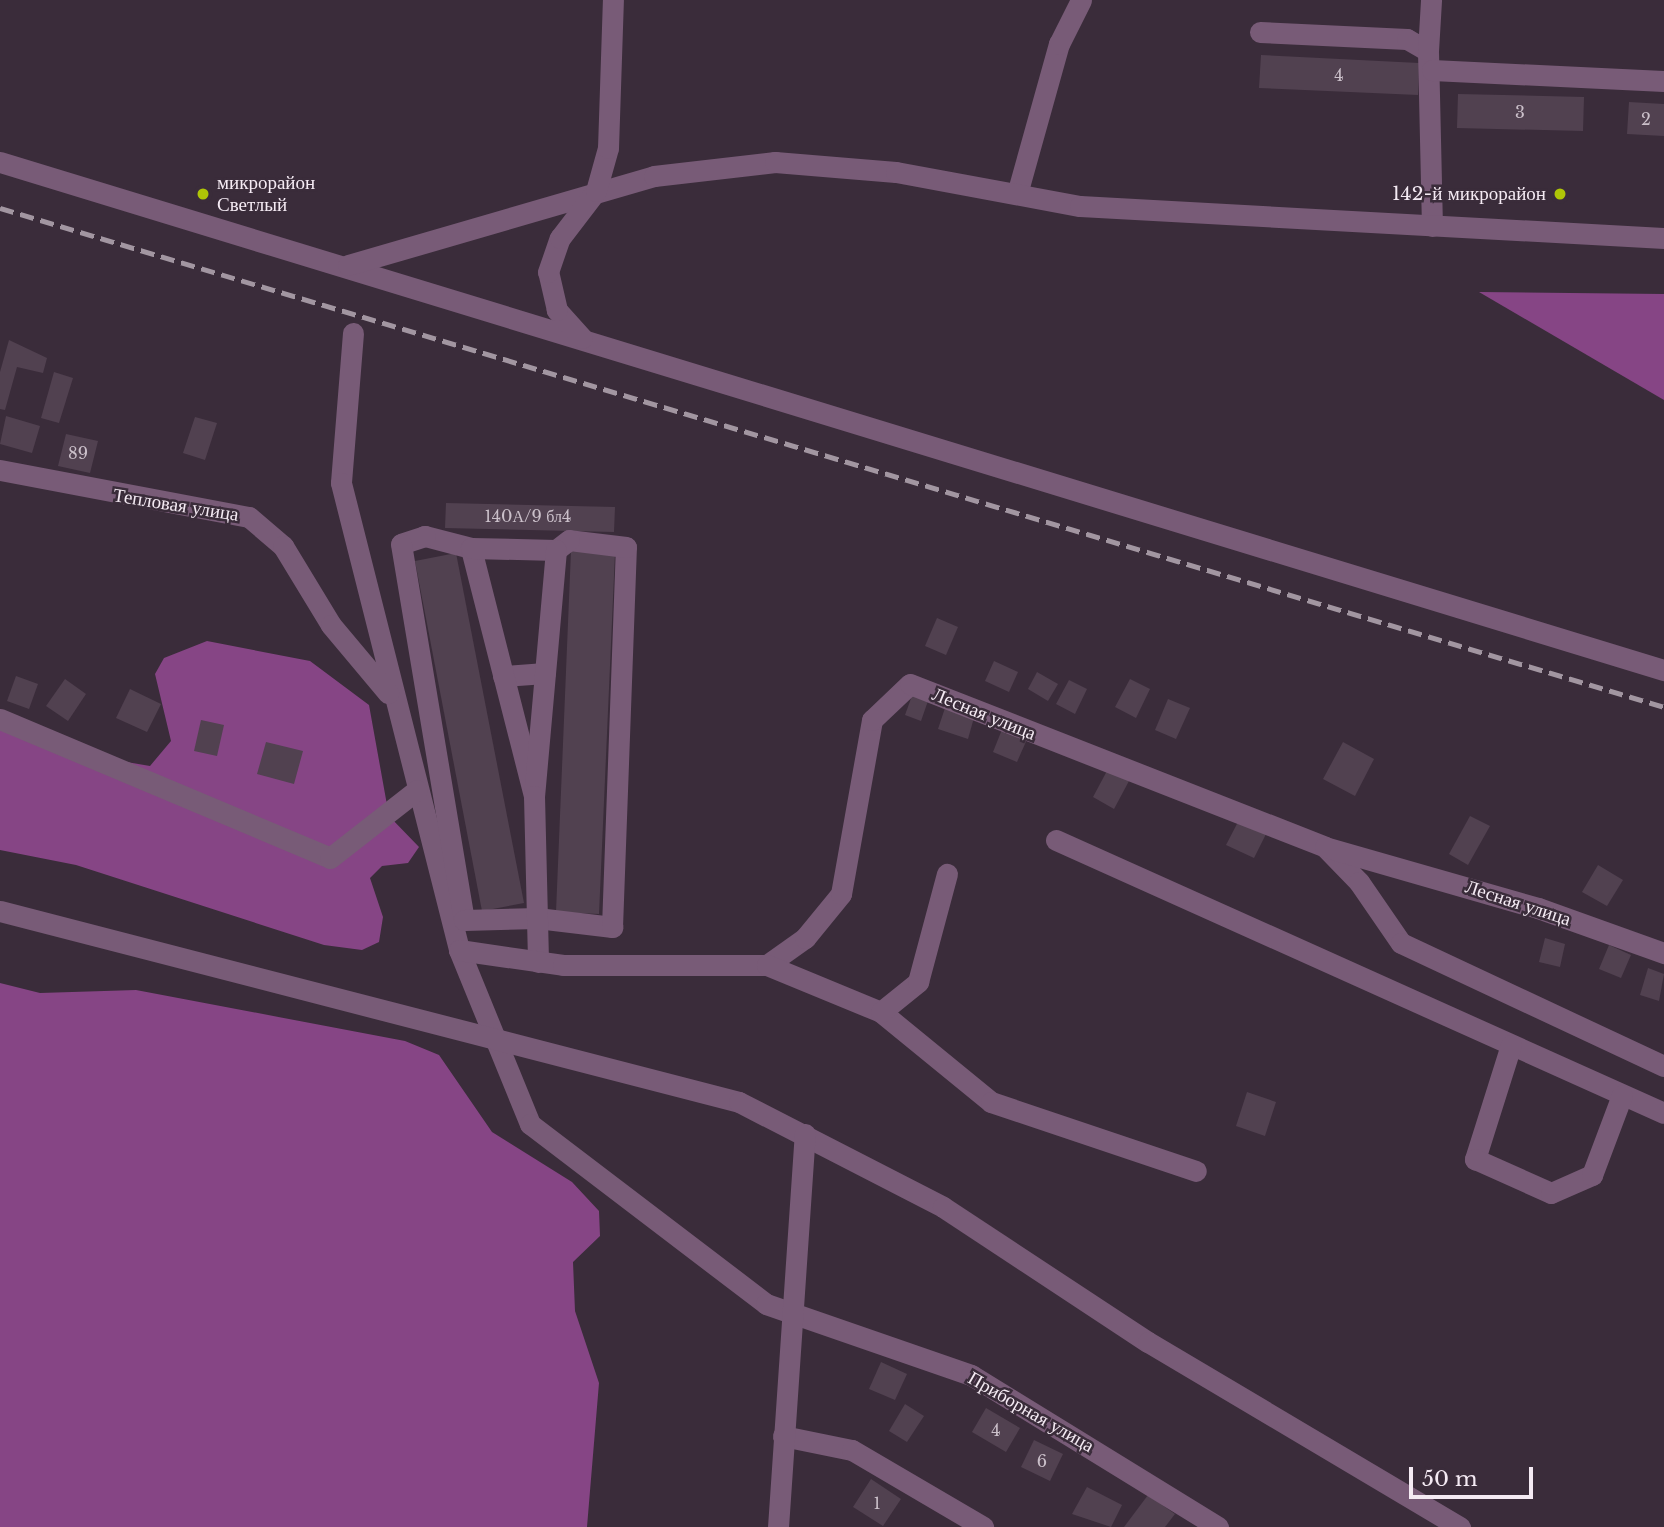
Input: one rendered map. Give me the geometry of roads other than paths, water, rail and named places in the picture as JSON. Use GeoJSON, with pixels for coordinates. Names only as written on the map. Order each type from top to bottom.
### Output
{"type":"FeatureCollection","features":[{"type":"Feature","properties":{"kind":"street"},"geometry":{"type":"LineString","coordinates":[[582,338],[557,310],[548,272],[560,237],[596,191],[608,148],[613,0]]}},
{"type":"Feature","properties":{"kind":"street"},"geometry":{"type":"LineString","coordinates":[[1017,194],[1059,44],[1081,0]]}},
{"type":"Feature","properties":{"kind":"street"},"geometry":{"type":"LineString","coordinates":[[1431,0],[1429,61],[1432,226]]}},
{"type":"Feature","properties":{"kind":"street"},"geometry":{"type":"LineString","coordinates":[[1260,32],[1408,39],[1429,61],[1664,81]]}},
{"type":"Feature","properties":{"kind":"street"},"geometry":{"type":"LineString","coordinates":[[0,162],[348,265],[1664,670]]}},
{"type":"Feature","properties":{"kind":"street"},"geometry":{"type":"LineString","coordinates":[[348,265],[654,176],[775,162],[896,172],[1093,207],[1664,238]]}},
{"type":"Feature","properties":{"kind":"street","name":"Приборная улица"},"geometry":{"type":"LineString","coordinates":[[353,333],[341,483],[392,697],[459,950],[491,1037],[530,1124],[789,1317],[971,1375],[1218,1527]]}},
{"type":"Feature","properties":{"kind":"street","name":"Тепловая улица"},"geometry":{"type":"LineString","coordinates":[[0,470],[249,517],[283,546],[331,625],[392,697]]}},
{"type":"Feature","properties":{"kind":"street"},"geometry":{"type":"LineString","coordinates":[[425,536],[471,548],[556,550],[569,540],[626,547],[612,927],[537,918],[464,920],[401,544],[425,536]]}},
{"type":"Feature","properties":{"kind":"street"},"geometry":{"type":"LineString","coordinates":[[471,548],[534,796]]}},
{"type":"Feature","properties":{"kind":"street"},"geometry":{"type":"LineString","coordinates":[[538,962],[534,796],[556,550]]}},
{"type":"Feature","properties":{"kind":"street"},"geometry":{"type":"LineString","coordinates":[[503,676],[545,673]]}},
{"type":"Feature","properties":{"kind":"street","name":"Лесная улица"},"geometry":{"type":"LineString","coordinates":[[767,965],[805,938],[841,894],[872,720],[910,684],[1325,847],[1538,908],[1664,953]]}},
{"type":"Feature","properties":{"kind":"street"},"geometry":{"type":"LineString","coordinates":[[0,719],[330,858],[417,790]]}},
{"type":"Feature","properties":{"kind":"street"},"geometry":{"type":"LineString","coordinates":[[1056,839],[1664,1113]]}},
{"type":"Feature","properties":{"kind":"street"},"geometry":{"type":"LineString","coordinates":[[1325,847],[1359,882],[1401,943],[1664,1066]]}},
{"type":"Feature","properties":{"kind":"street"},"geometry":{"type":"LineString","coordinates":[[881,1012],[918,982],[947,874]]}},
{"type":"Feature","properties":{"kind":"street"},"geometry":{"type":"LineString","coordinates":[[0,911],[739,1102],[943,1207],[1148,1342],[1460,1527]]}},
{"type":"Feature","properties":{"kind":"street"},"geometry":{"type":"LineString","coordinates":[[459,950],[538,962],[767,965],[881,1012],[991,1102],[1196,1171]]}},
{"type":"Feature","properties":{"kind":"street"},"geometry":{"type":"LineString","coordinates":[[1511,1045],[1475,1158],[1551,1193],[1592,1175],[1622,1095]]}},
{"type":"Feature","properties":{"kind":"street"},"geometry":{"type":"LineString","coordinates":[[795,1527],[778,1518],[789,1317],[805,1134]]}},
{"type":"Feature","properties":{"kind":"street"},"geometry":{"type":"LineString","coordinates":[[783,1436],[852,1450],[983,1527]]}},
{"type":"Feature","properties":{"kind":"railway"},"geometry":{"type":"LineString","coordinates":[[0,208],[1664,707]]}},
{"type":"Feature","properties":{"kind":"place","name":"микрорайон Светлый"},"geometry":{"type":"Point","coordinates":[203,194]}},
{"type":"Feature","properties":{"kind":"place","name":"142-й микрорайон"},"geometry":{"type":"Point","coordinates":[1560,194]}}]}
